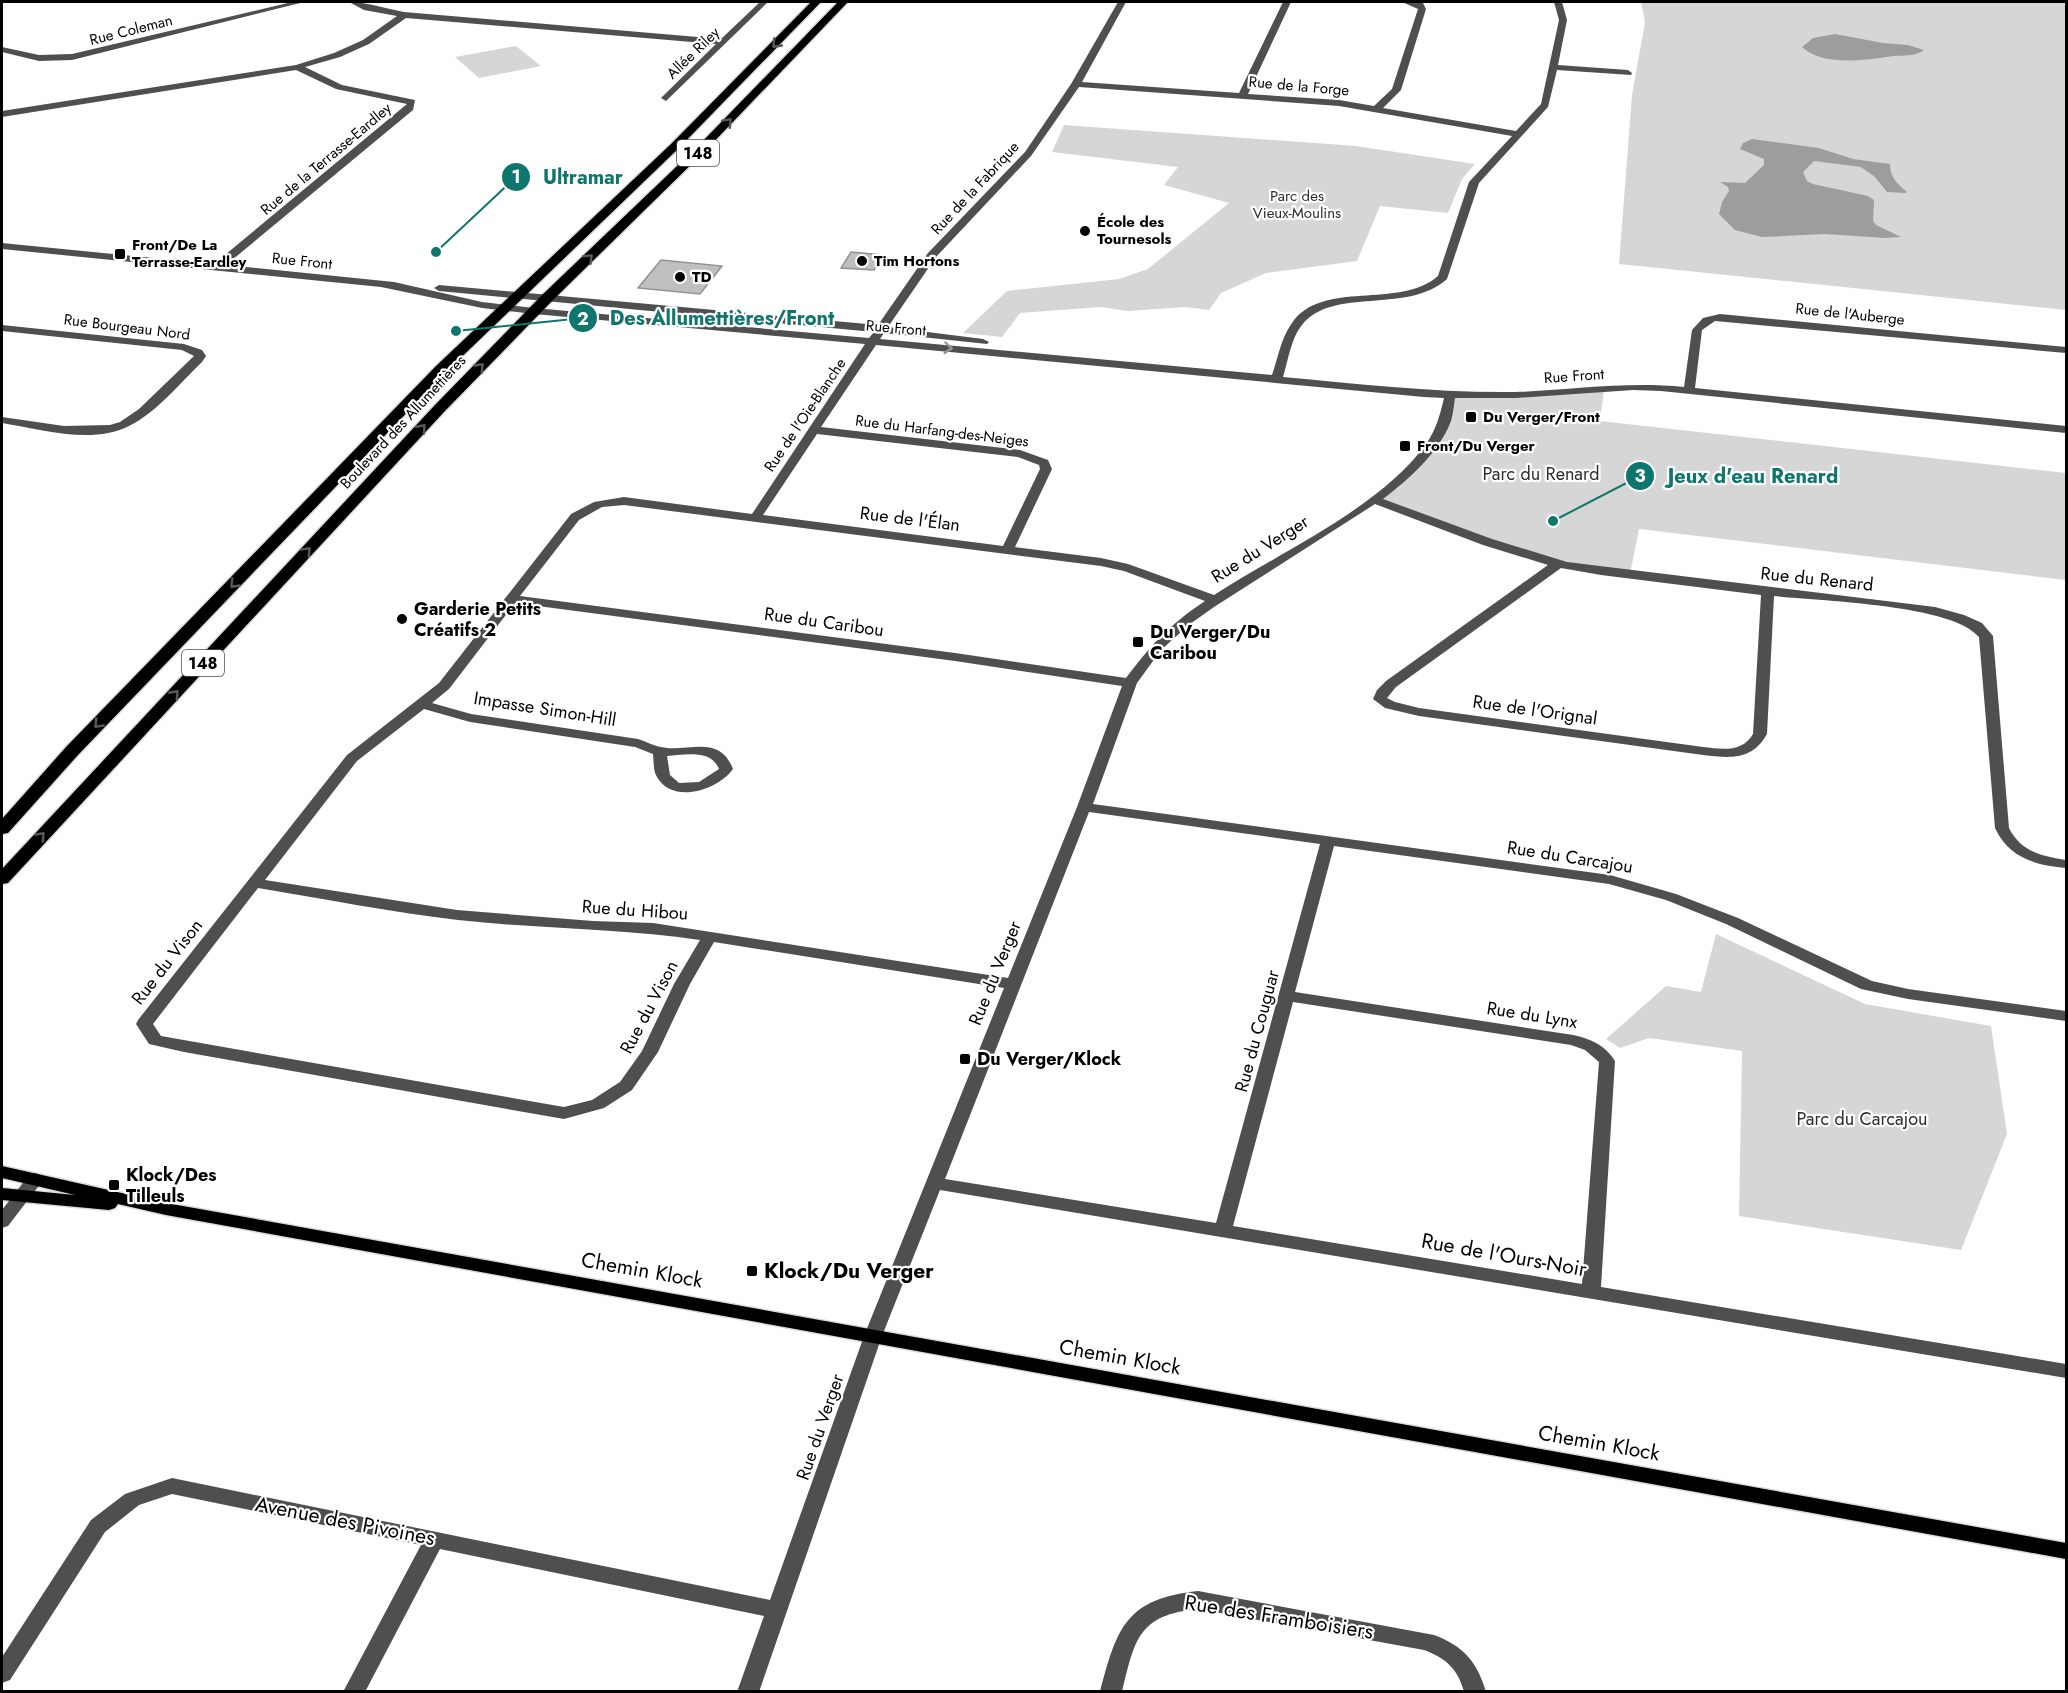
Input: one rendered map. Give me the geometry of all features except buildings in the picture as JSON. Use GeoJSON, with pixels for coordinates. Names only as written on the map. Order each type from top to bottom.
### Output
{"type":"FeatureCollection","features":[{"type":"Feature","properties":{"kind":"highway","name":"Boulevard des Allumettières"},"geometry":{"type":"LineString","coordinates":[[2,829],[72,751],[426,384],[683,138],[816,2]]}},
{"type":"Feature","properties":{"kind":"highway","name":"Boulevard des Allumettières"},"geometry":{"type":"LineString","coordinates":[[2,879],[439,409],[547,298],[702,148],[843,2]]}},
{"type":"Feature","properties":{"kind":"main road","name":"Chemin Klock"},"geometry":{"type":"LineString","coordinates":[[2,1172],[166,1209],[2067,1551]]}},
{"type":"Feature","properties":{"kind":"main road","name":"Chemin Klock"},"geometry":{"type":"LineString","coordinates":[[2,1194],[166,1209]]}},
{"type":"Feature","properties":{"kind":"street","name":"Rue Coleman"},"geometry":{"type":"LineString","coordinates":[[2,50],[39,58],[72,57],[300,2]]}},
{"type":"Feature","properties":{"kind":"street"},"geometry":{"type":"LineString","coordinates":[[353,2],[367,8],[404,15],[723,42]]}},
{"type":"Feature","properties":{"kind":"street","name":"Allée Riley"},"geometry":{"type":"LineString","coordinates":[[666,98],[764,2]]}},
{"type":"Feature","properties":{"kind":"street","name":"Rue de la Fabrique"},"geometry":{"type":"LineString","coordinates":[[881,329],[932,255],[1028,154],[1076,84],[1122,2]]}},
{"type":"Feature","properties":{"kind":"street"},"geometry":{"type":"LineString","coordinates":[[1242,96],[1287,2]]}},
{"type":"Feature","properties":{"kind":"street"},"geometry":{"type":"LineString","coordinates":[[1377,109],[1396,90],[1422,9],[1420,5],[1406,2]]}},
{"type":"Feature","properties":{"kind":"street"},"geometry":{"type":"LineString","coordinates":[[1276,380],[1297,323],[1308,314],[1341,303],[1423,292],[1439,283],[1443,277],[1474,182],[1545,105],[1555,67],[1563,20],[1558,2]]}},
{"type":"Feature","properties":{"kind":"street"},"geometry":{"type":"LineString","coordinates":[[2,114],[297,67],[337,55],[366,42],[404,15]]}},
{"type":"Feature","properties":{"kind":"street","name":"Rue de la Terrasse-Eardley"},"geometry":{"type":"LineString","coordinates":[[217,267],[370,143],[412,105],[406,100],[339,87],[317,79],[297,67]]}},
{"type":"Feature","properties":{"kind":"street"},"geometry":{"type":"LineString","coordinates":[[1555,67],[1628,73]]}},
{"type":"Feature","properties":{"kind":"street","name":"Rue de la Forge"},"geometry":{"type":"LineString","coordinates":[[1076,84],[1332,103],[1518,134]]}},
{"type":"Feature","properties":{"kind":"street","name":"Rue Front"},"geometry":{"type":"LineString","coordinates":[[2,246],[385,285],[881,329],[963,339],[1083,360]]}},
{"type":"Feature","properties":{"kind":"street","name":"Rue Front"},"geometry":{"type":"LineString","coordinates":[[385,285],[505,308],[1083,360],[1449,396],[1516,395],[1633,387],[1689,390],[2067,430]]}},
{"type":"Feature","properties":{"kind":"street","name":"Rue de l'Auberge"},"geometry":{"type":"LineString","coordinates":[[1689,390],[1697,330],[1701,323],[1708,319],[1720,317],[2067,351]]}},
{"type":"Feature","properties":{"kind":"street","name":"Rue Bourgeau Nord"},"geometry":{"type":"LineString","coordinates":[[2,328],[184,347],[198,352],[200,356],[133,418],[112,428],[87,430],[2,420]]}},
{"type":"Feature","properties":{"kind":"street","name":"Rue de l'Oie-Blanche"},"geometry":{"type":"LineString","coordinates":[[754,518],[881,329]]}},
{"type":"Feature","properties":{"kind":"street","name":"Rue du Verger"},"geometry":{"type":"LineString","coordinates":[[748,1692],[873,1336],[1084,807],[1130,683],[1142,664],[1169,634],[1214,600],[1388,491],[1429,448],[1450,403],[1449,396]]}},
{"type":"Feature","properties":{"kind":"street","name":"Rue du Harfang-des-Neiges"},"geometry":{"type":"LineString","coordinates":[[813,430],[1020,454],[1044,463],[1046,469],[1008,549]]}},
{"type":"Feature","properties":{"kind":"street","name":"Rue du Renard"},"geometry":{"type":"LineString","coordinates":[[1375,500],[1522,554],[1558,564],[1768,592],[1912,607],[1960,616],[1980,625],[1986,636],[2006,841],[2016,850],[2036,858],[2067,864]]}},
{"type":"Feature","properties":{"kind":"street","name":"Rue de l'Élan"},"geometry":{"type":"LineString","coordinates":[[597,504],[624,501],[1115,564],[1214,600]]}},
{"type":"Feature","properties":{"kind":"street","name":"Rue du Vison"},"geometry":{"type":"LineString","coordinates":[[597,504],[575,517],[444,686],[424,705],[378,736],[352,758],[144,1024],[155,1040],[195,1049],[564,1113],[598,1104],[626,1086],[650,1052],[682,984],[710,936]]}},
{"type":"Feature","properties":{"kind":"street","name":"Rue de l'Orignal"},"geometry":{"type":"LineString","coordinates":[[1558,564],[1391,684],[1382,693],[1380,699],[1390,705],[1419,712],[1703,751],[1743,752],[1752,747],[1760,734],[1768,592]]}},
{"type":"Feature","properties":{"kind":"street","name":"Rue du Caribou"},"geometry":{"type":"LineString","coordinates":[[512,599],[931,654],[1130,683]]}},
{"type":"Feature","properties":{"kind":"street","name":"Impasse Simon-Hill"},"geometry":{"type":"LineString","coordinates":[[424,705],[470,718],[638,743],[660,752]]}},
{"type":"Feature","properties":{"kind":"street","name":"Rue du Carcajou"},"geometry":{"type":"LineString","coordinates":[[1084,807],[1610,880],[1697,907],[1867,985],[1908,994],[2067,1016]]}},
{"type":"Feature","properties":{"kind":"street","name":"Rue du Couguar"},"geometry":{"type":"LineString","coordinates":[[1223,1230],[1328,841]]}},
{"type":"Feature","properties":{"kind":"street","name":"Rue du Hibou"},"geometry":{"type":"LineString","coordinates":[[254,883],[457,915],[593,926],[653,928],[1013,984]]}},
{"type":"Feature","properties":{"kind":"street","name":"Rue du Lynx"},"geometry":{"type":"LineString","coordinates":[[1286,996],[1573,1040],[1591,1046],[1607,1061],[1591,1293]]}},
{"type":"Feature","properties":{"kind":"street"},"geometry":{"type":"LineString","coordinates":[[2,1222],[35,1179]]}},
{"type":"Feature","properties":{"kind":"street","name":"Rue de l'Ours-Noir"},"geometry":{"type":"LineString","coordinates":[[934,1183],[2067,1371]]}},
{"type":"Feature","properties":{"kind":"street","name":"Avenue des Pivoines"},"geometry":{"type":"LineString","coordinates":[[2,1674],[98,1526],[118,1506],[143,1493],[172,1486],[776,1610]]}},
{"type":"Feature","properties":{"kind":"street"},"geometry":{"type":"LineString","coordinates":[[354,1692],[435,1539]]}},
{"type":"Feature","properties":{"kind":"street","name":"Rue des Framboisiers"},"geometry":{"type":"LineString","coordinates":[[1110,1692],[1122,1650],[1130,1632],[1141,1619],[1154,1607],[1174,1600],[1198,1600],[1426,1641],[1449,1650],[1461,1660],[1470,1672],[1474,1692]]}},
{"type":"Feature","properties":{"kind":"green space"},"geometry":{"type":"Polygon","coordinates":[[[1641,2],[2066,2],[2066,310],[1619,264],[1632,95],[1645,22],[1641,2]]]}},
{"type":"Feature","properties":{"kind":"green space"},"geometry":{"type":"Polygon","coordinates":[[[516,46],[541,66],[479,78],[455,57],[516,46]]]}},
{"type":"Feature","properties":{"kind":"green space","name":"Parc des Vieux-Moulins"},"geometry":{"type":"Polygon","coordinates":[[[1064,125],[1356,146],[1475,164],[1462,179],[1448,213],[1380,206],[1357,261],[1266,273],[1221,293],[1209,310],[1185,307],[1128,311],[1101,307],[1020,313],[1002,337],[963,333],[1007,291],[1119,279],[1148,269],[1229,203],[1164,185],[1178,167],[1052,152],[1064,125]]]}},
{"type":"Feature","properties":{"kind":"green space","name":"Parc du Renard"},"geometry":{"type":"Polygon","coordinates":[[[1604,389],[1600,421],[2066,473],[2066,580],[1639,529],[1630,574],[1558,564],[1375,500],[1429,448],[1450,396],[1604,389]]]}},
{"type":"Feature","properties":{"kind":"green space","name":"Parc du Carcajou"},"geometry":{"type":"Polygon","coordinates":[[[1716,934],[1865,1004],[1991,1026],[2007,1134],[1961,1250],[1739,1216],[1742,1051],[1649,1038],[1620,1048],[1606,1039],[1666,986],[1701,992],[1716,934]]]}},
{"type":"Feature","properties":{"kind":"shaded area"},"geometry":{"type":"Polygon","coordinates":[[[1835,34],[1908,45],[1924,50],[1909,55],[1833,60],[1811,53],[1802,47],[1813,38],[1835,34]]]}},
{"type":"Feature","properties":{"kind":"shaded area"},"geometry":{"type":"Polygon","coordinates":[[[1752,139],[1819,148],[1853,159],[1890,164],[1895,180],[1907,192],[1887,192],[1875,177],[1861,167],[1814,161],[1803,172],[1807,181],[1813,184],[1868,196],[1874,200],[1873,221],[1876,225],[1901,237],[1825,234],[1762,237],[1735,230],[1719,214],[1722,202],[1729,191],[1728,187],[1720,182],[1745,183],[1764,165],[1764,159],[1740,149],[1743,143],[1752,139]]]}},
{"type":"Feature","properties":{"kind":"place","name":"École des Tournesols"},"geometry":{"type":"Point","coordinates":[1085,231]}},
{"type":"Feature","properties":{"kind":"place","name":"Ultramar"},"geometry":{"type":"Point","coordinates":[436,252]}},
{"type":"Feature","properties":{"kind":"place","name":"Front/De La Terrasse-Eardley"},"geometry":{"type":"Point","coordinates":[120,254]}},
{"type":"Feature","properties":{"kind":"place","name":"Tim Hortons"},"geometry":{"type":"Point","coordinates":[862,261]}},
{"type":"Feature","properties":{"kind":"place","name":"TD"},"geometry":{"type":"Point","coordinates":[680,277]}},
{"type":"Feature","properties":{"kind":"place","name":"Des Allumettières/Front"},"geometry":{"type":"Point","coordinates":[456,331]}},
{"type":"Feature","properties":{"kind":"place","name":"Du Verger/Front"},"geometry":{"type":"Point","coordinates":[1471,417]}},
{"type":"Feature","properties":{"kind":"place","name":"Front/Du Verger"},"geometry":{"type":"Point","coordinates":[1405,446]}},
{"type":"Feature","properties":{"kind":"place","name":"Jeux d'eau Renard"},"geometry":{"type":"Point","coordinates":[1553,521]}},
{"type":"Feature","properties":{"kind":"place","name":"Garderie Petits Créatifs 2"},"geometry":{"type":"Point","coordinates":[402,619]}},
{"type":"Feature","properties":{"kind":"place","name":"Du Verger/Du Caribou"},"geometry":{"type":"Point","coordinates":[1138,642]}},
{"type":"Feature","properties":{"kind":"place","name":"Du Verger/Klock"},"geometry":{"type":"Point","coordinates":[965,1059]}},
{"type":"Feature","properties":{"kind":"place","name":"Klock/Des Tilleuls"},"geometry":{"type":"Point","coordinates":[114,1185]}},
{"type":"Feature","properties":{"kind":"place","name":"Klock/Du Verger"},"geometry":{"type":"Point","coordinates":[752,1271]}}]}
